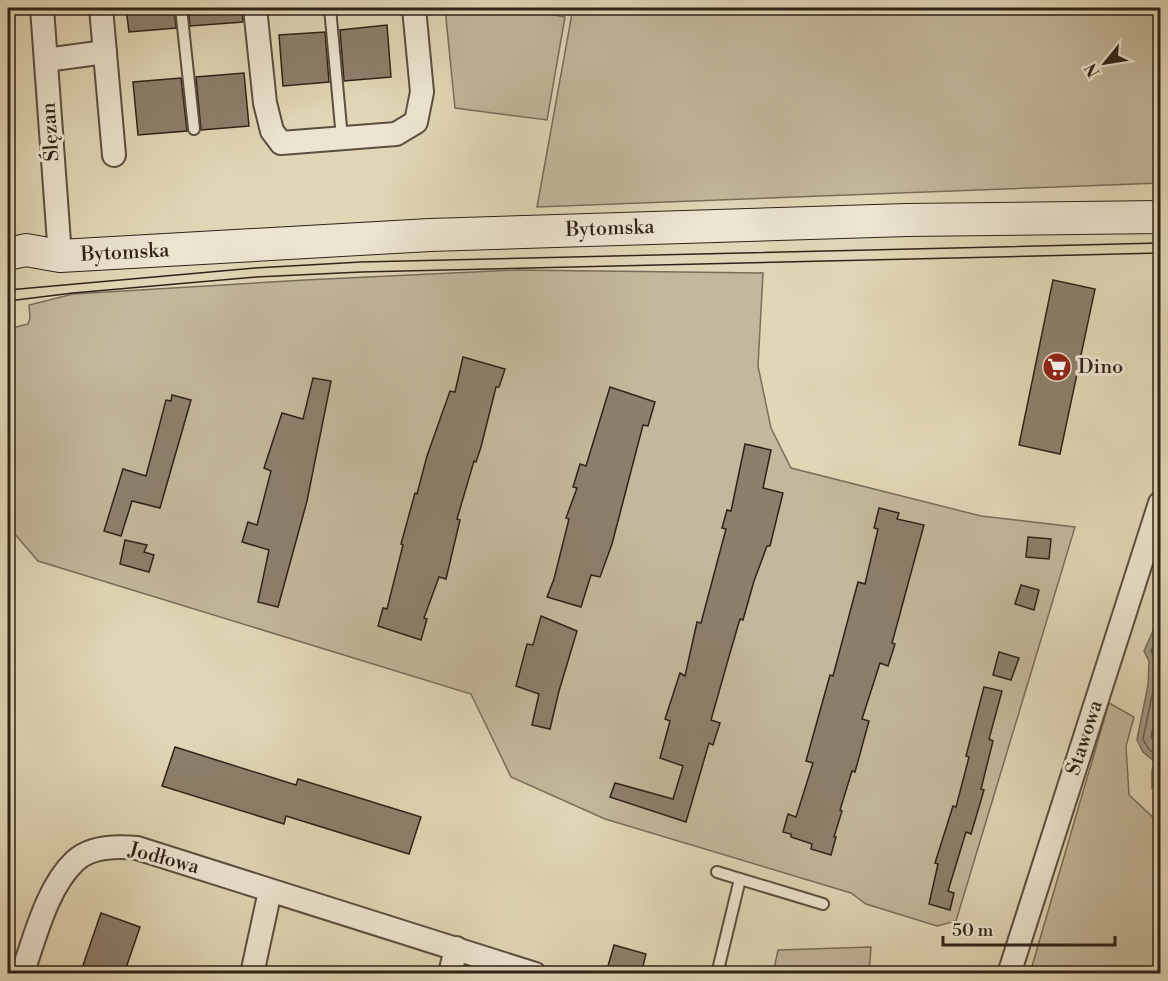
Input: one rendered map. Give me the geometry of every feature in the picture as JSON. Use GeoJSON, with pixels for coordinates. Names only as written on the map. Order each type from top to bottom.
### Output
{"type":"FeatureCollection","features":[{"type":"Feature","properties":{"kind":"main road","name":"Bytomska"},"geometry":{"type":"LineString","coordinates":[[8,254],[26,250],[60,256],[430,235],[907,220],[1161,217]]}},
{"type":"Feature","properties":{"kind":"main road","name":"Bytomska"},"geometry":{"type":"LineString","coordinates":[[8,275],[42,269],[60,256]]}},
{"type":"Feature","properties":{"kind":"street","name":"Ślęzan"},"geometry":{"type":"LineString","coordinates":[[42,8],[60,256]]}},
{"type":"Feature","properties":{"kind":"street"},"geometry":{"type":"LineString","coordinates":[[101,8],[114,155]]}},
{"type":"Feature","properties":{"kind":"street"},"geometry":{"type":"LineString","coordinates":[[255,8],[265,103],[272,131],[281,143],[396,134],[416,122],[422,92],[414,8]]}},
{"type":"Feature","properties":{"kind":"street"},"geometry":{"type":"LineString","coordinates":[[46,60],[105,52]]}},
{"type":"Feature","properties":{"kind":"street","name":"Stawowa"},"geometry":{"type":"LineString","coordinates":[[1009,974],[1161,503]]}},
{"type":"Feature","properties":{"kind":"street","name":"Jodłowa"},"geometry":{"type":"LineString","coordinates":[[22,974],[54,888],[75,860],[93,851],[117,846],[137,848],[535,974]]}},
{"type":"Feature","properties":{"kind":"street"},"geometry":{"type":"LineString","coordinates":[[252,974],[270,891]]}},
{"type":"Feature","properties":{"kind":"street"},"geometry":{"type":"LineString","coordinates":[[450,974],[456,948]]}},
{"type":"Feature","properties":{"kind":"lane"},"geometry":{"type":"LineString","coordinates":[[182,8],[194,129]]}},
{"type":"Feature","properties":{"kind":"lane"},"geometry":{"type":"LineString","coordinates":[[330,8],[342,138]]}},
{"type":"Feature","properties":{"kind":"lane"},"geometry":{"type":"LineString","coordinates":[[717,872],[822,904]]}},
{"type":"Feature","properties":{"kind":"lane"},"geometry":{"type":"LineString","coordinates":[[717,974],[740,879]]}},
{"type":"Feature","properties":{"kind":"shaded area"},"geometry":{"type":"Polygon","coordinates":[[[445,8],[517,8],[565,17],[547,120],[455,108],[445,8]]]}},
{"type":"Feature","properties":{"kind":"shaded area"},"geometry":{"type":"Polygon","coordinates":[[[573,8],[1160,8],[1160,183],[537,207],[573,8]]]}},
{"type":"Feature","properties":{"kind":"shaded area"},"geometry":{"type":"Polygon","coordinates":[[[517,270],[763,273],[758,366],[771,428],[791,468],[981,516],[1075,527],[956,921],[937,926],[866,904],[851,893],[605,819],[511,777],[471,694],[38,561],[8,526],[8,329],[28,324],[29,305],[73,294],[517,270]]]}},
{"type":"Feature","properties":{"kind":"shaded area"},"geometry":{"type":"Polygon","coordinates":[[[1109,703],[1134,717],[1126,746],[1129,795],[1156,820],[1160,818],[1160,973],[1030,973],[1109,703]]]}},
{"type":"Feature","properties":{"kind":"shaded area"},"geometry":{"type":"Polygon","coordinates":[[[871,947],[869,973],[773,973],[778,950],[871,947]]]}},
{"type":"Feature","properties":{"kind":"water"},"geometry":{"type":"Polygon","coordinates":[[[1160,615],[1160,773],[1152,787],[1152,770],[1155,762],[1143,752],[1137,740],[1148,685],[1149,661],[1144,651],[1160,615]]]}},
{"type":"Feature","properties":{"kind":"building"},"geometry":{"type":"Polygon","coordinates":[[[126,8],[174,8],[176,28],[129,32],[126,8]]]}},
{"type":"Feature","properties":{"kind":"building"},"geometry":{"type":"Polygon","coordinates":[[[188,8],[242,8],[243,22],[190,26],[188,8]]]}},
{"type":"Feature","properties":{"kind":"building"},"geometry":{"type":"Polygon","coordinates":[[[387,25],[391,77],[344,81],[340,30],[387,25]]]}},
{"type":"Feature","properties":{"kind":"building"},"geometry":{"type":"Polygon","coordinates":[[[325,32],[329,82],[283,86],[279,35],[325,32]]]}},
{"type":"Feature","properties":{"kind":"building"},"geometry":{"type":"Polygon","coordinates":[[[244,73],[249,126],[201,130],[196,77],[244,73]]]}},
{"type":"Feature","properties":{"kind":"building"},"geometry":{"type":"Polygon","coordinates":[[[181,78],[187,131],[138,135],[133,82],[181,78]]]}},
{"type":"Feature","properties":{"kind":"building","name":"Dino"},"geometry":{"type":"Polygon","coordinates":[[[1053,280],[1095,289],[1060,454],[1019,445],[1053,280]]]}},
{"type":"Feature","properties":{"kind":"building"},"geometry":{"type":"Polygon","coordinates":[[[463,357],[505,369],[499,387],[496,387],[481,447],[476,462],[474,461],[457,519],[460,520],[446,579],[439,577],[424,618],[427,619],[421,640],[378,626],[383,608],[387,609],[415,493],[417,494],[427,456],[450,391],[455,392],[463,357]]]}},
{"type":"Feature","properties":{"kind":"building"},"geometry":{"type":"Polygon","coordinates":[[[313,378],[331,381],[307,501],[278,607],[258,602],[269,550],[242,542],[248,522],[257,525],[271,471],[264,468],[282,413],[303,419],[313,378]]]}},
{"type":"Feature","properties":{"kind":"building"},"geometry":{"type":"Polygon","coordinates":[[[610,387],[655,402],[648,426],[643,425],[612,544],[600,577],[591,575],[581,607],[547,597],[554,579],[569,519],[566,518],[577,488],[573,487],[580,464],[586,466],[610,387]]]}},
{"type":"Feature","properties":{"kind":"building"},"geometry":{"type":"Polygon","coordinates":[[[172,395],[191,400],[160,508],[132,501],[121,536],[104,531],[123,469],[146,476],[166,400],[171,401],[172,395]]]}},
{"type":"Feature","properties":{"kind":"building"},"geometry":{"type":"Polygon","coordinates":[[[745,444],[771,450],[763,488],[783,493],[770,546],[767,546],[754,581],[743,620],[740,619],[711,720],[720,723],[713,745],[709,743],[686,822],[610,797],[615,783],[673,799],[683,766],[660,758],[670,721],[665,719],[680,673],[685,676],[697,622],[701,623],[726,529],[722,528],[727,510],[731,511],[745,444]]]}},
{"type":"Feature","properties":{"kind":"building"},"geometry":{"type":"Polygon","coordinates":[[[879,508],[899,513],[897,519],[924,525],[892,643],[895,644],[888,666],[880,663],[862,719],[869,721],[855,772],[852,771],[840,810],[842,811],[831,855],[811,849],[812,844],[783,832],[788,814],[796,817],[813,763],[806,761],[830,675],[833,676],[858,582],[865,584],[878,529],[874,528],[879,508]]]}},
{"type":"Feature","properties":{"kind":"building"},"geometry":{"type":"Polygon","coordinates":[[[1028,537],[1051,539],[1049,559],[1026,557],[1028,537]]]}},
{"type":"Feature","properties":{"kind":"building"},"geometry":{"type":"Polygon","coordinates":[[[125,540],[147,545],[144,552],[154,555],[149,572],[120,564],[125,540]]]}},
{"type":"Feature","properties":{"kind":"building"},"geometry":{"type":"Polygon","coordinates":[[[1021,585],[1039,590],[1034,610],[1015,604],[1021,585]]]}},
{"type":"Feature","properties":{"kind":"building"},"geometry":{"type":"Polygon","coordinates":[[[541,616],[577,631],[550,729],[532,725],[539,694],[516,686],[527,644],[533,645],[541,616]]]}},
{"type":"Feature","properties":{"kind":"building"},"geometry":{"type":"Polygon","coordinates":[[[999,652],[1019,658],[1011,680],[993,675],[999,652]]]}},
{"type":"Feature","properties":{"kind":"building"},"geometry":{"type":"Polygon","coordinates":[[[984,687],[1002,691],[989,739],[993,741],[981,789],[984,790],[971,834],[966,832],[948,891],[954,893],[950,910],[929,904],[938,864],[935,863],[953,806],[956,807],[969,757],[966,756],[984,687]]]}},
{"type":"Feature","properties":{"kind":"building"},"geometry":{"type":"Polygon","coordinates":[[[175,747],[296,785],[298,779],[421,817],[409,854],[286,816],[284,824],[162,786],[175,747]]]}},
{"type":"Feature","properties":{"kind":"building"},"geometry":{"type":"Polygon","coordinates":[[[101,913],[140,927],[124,974],[80,974],[101,913]]]}},
{"type":"Feature","properties":{"kind":"building"},"geometry":{"type":"Polygon","coordinates":[[[614,945],[646,954],[641,974],[608,966],[614,945]]]}},
{"type":"Feature","properties":{"kind":"tram line"},"geometry":{"type":"LineString","coordinates":[[8,290],[255,268],[361,262],[1160,243]]}},
{"type":"Feature","properties":{"kind":"tram line"},"geometry":{"type":"LineString","coordinates":[[8,301],[256,277],[361,272],[1160,253]]}},
{"type":"Feature","properties":{"kind":"place","name":"Dino"},"geometry":{"type":"Point","coordinates":[1057,367]}}]}
